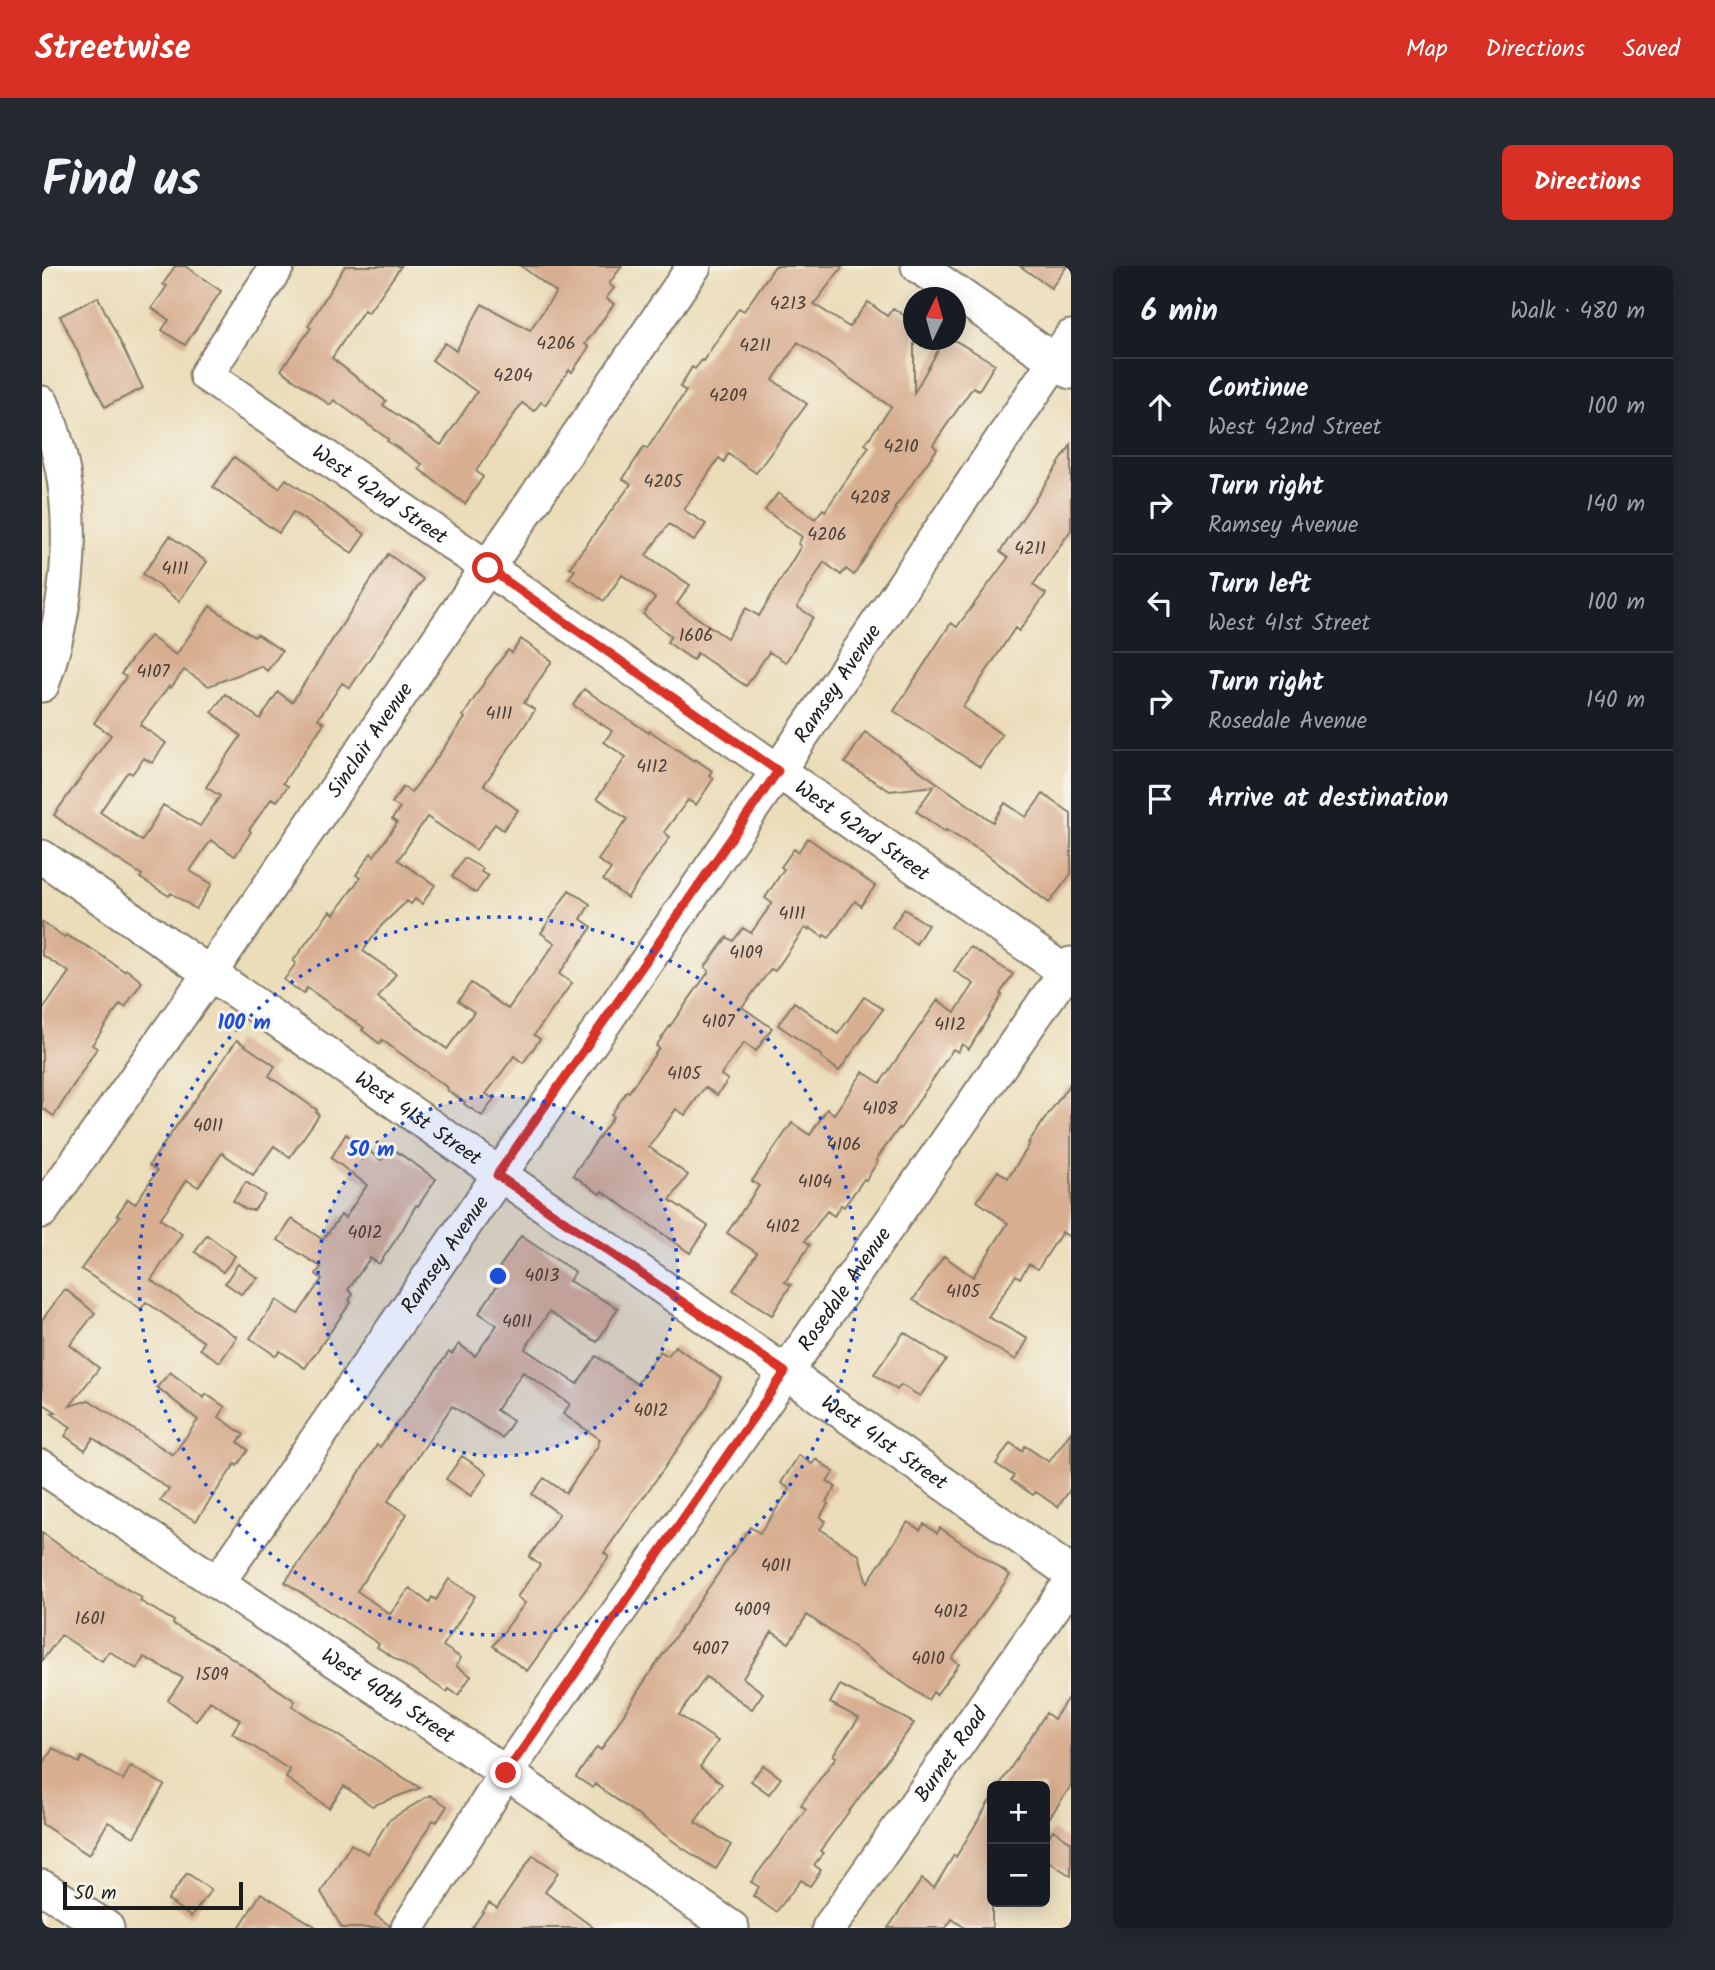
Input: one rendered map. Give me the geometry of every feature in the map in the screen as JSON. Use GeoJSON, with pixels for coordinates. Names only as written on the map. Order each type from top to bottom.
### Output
{"type":"FeatureCollection","features":[{"type":"Feature","properties":{"kind":"street","name":"West 42nd Street"},"geometry":{"type":"LineString","coordinates":[[277,266],[206,375],[1069,971]]}},
{"type":"Feature","properties":{"kind":"street","name":"Sinclair Avenue"},"geometry":{"type":"LineString","coordinates":[[42,1211],[210,973],[694,266]]}},
{"type":"Feature","properties":{"kind":"street"},"geometry":{"type":"LineString","coordinates":[[918,266],[1066,357]]}},
{"type":"Feature","properties":{"kind":"street","name":"Ramsey Avenue"},"geometry":{"type":"LineString","coordinates":[[219,1581],[497,1175],[1066,357]]}},
{"type":"Feature","properties":{"kind":"street"},"geometry":{"type":"LineString","coordinates":[[42,403],[59,450],[66,488],[69,556],[62,607],[50,663],[42,685]]}},
{"type":"Feature","properties":{"kind":"street","name":"West 41st Street"},"geometry":{"type":"LineString","coordinates":[[42,857],[1071,1573]]}},
{"type":"Feature","properties":{"kind":"street","name":"Rosedale Avenue"},"geometry":{"type":"LineString","coordinates":[[408,1928],[506,1773],[1069,971]]}},
{"type":"Feature","properties":{"kind":"street","name":"West 40th Street"},"geometry":{"type":"LineString","coordinates":[[42,1467],[219,1581],[732,1928]]}},
{"type":"Feature","properties":{"kind":"street","name":"Burnet Road"},"geometry":{"type":"LineString","coordinates":[[829,1928],[1071,1582]]}},
{"type":"Feature","properties":{"kind":"street"},"geometry":{"type":"LineString","coordinates":[[42,1887],[103,1927]]}},
{"type":"Feature","properties":{"kind":"building"},"geometry":{"type":"Polygon","coordinates":[[[175,266],[185,266],[221,291],[185,345],[162,330],[169,320],[152,308],[167,286],[163,284],[175,266]]]}},
{"type":"Feature","properties":{"kind":"building"},"geometry":{"type":"Polygon","coordinates":[[[345,266],[401,266],[368,313],[364,310],[332,358],[386,401],[383,405],[441,445],[477,392],[432,360],[445,343],[456,351],[482,304],[530,330],[556,292],[521,266],[622,266],[609,284],[614,288],[606,298],[614,304],[585,344],[589,347],[545,405],[541,402],[534,411],[522,403],[476,471],[483,477],[465,504],[419,469],[422,464],[387,441],[388,439],[334,400],[330,405],[281,370],[311,328],[308,326],[345,266]]]}},
{"type":"Feature","properties":{"kind":"building"},"geometry":{"type":"Polygon","coordinates":[[[775,266],[843,266],[814,304],[849,327],[868,302],[887,316],[893,308],[903,315],[903,350],[914,350],[914,393],[938,350],[966,350],[966,347],[995,364],[979,390],[973,387],[933,445],[937,449],[894,509],[896,510],[854,575],[846,569],[841,575],[824,562],[797,607],[813,617],[786,662],[769,652],[746,686],[697,653],[693,660],[667,642],[671,636],[643,614],[655,598],[622,575],[604,601],[569,578],[575,570],[570,567],[631,484],[623,479],[686,391],[680,387],[692,367],[695,369],[703,361],[739,308],[744,311],[775,266]],[[798,342],[773,380],[807,404],[756,473],[728,454],[724,462],[719,458],[684,510],[706,524],[694,541],[669,524],[646,555],[690,585],[677,604],[727,638],[746,608],[759,616],[801,546],[798,544],[802,537],[765,510],[778,493],[815,519],[823,509],[825,511],[869,447],[865,444],[891,407],[798,342]]]}},
{"type":"Feature","properties":{"kind":"building"},"geometry":{"type":"Polygon","coordinates":[[[1020,266],[1067,266],[1051,288],[1020,266]]]}},
{"type":"Feature","properties":{"kind":"building"},"geometry":{"type":"Polygon","coordinates":[[[98,297],[143,388],[105,407],[60,316],[98,297]]]}},
{"type":"Feature","properties":{"kind":"building"},"geometry":{"type":"Polygon","coordinates":[[[1071,445],[1071,530],[1033,585],[1046,594],[1019,631],[1015,628],[963,707],[1002,735],[980,767],[894,711],[951,623],[957,627],[1008,558],[1000,552],[1071,445]]]}},
{"type":"Feature","properties":{"kind":"building"},"geometry":{"type":"Polygon","coordinates":[[[234,457],[279,488],[286,479],[365,534],[352,553],[293,512],[279,533],[213,487],[234,457]]]}},
{"type":"Feature","properties":{"kind":"building"},"geometry":{"type":"Polygon","coordinates":[[[170,536],[207,562],[179,601],[143,574],[170,536]]]}},
{"type":"Feature","properties":{"kind":"building"},"geometry":{"type":"Polygon","coordinates":[[[388,554],[423,579],[350,688],[342,683],[318,719],[324,723],[283,783],[288,786],[277,801],[272,798],[249,830],[251,832],[235,856],[211,840],[190,871],[212,884],[196,909],[140,878],[142,875],[54,815],[111,735],[94,723],[126,677],[121,674],[134,656],[150,636],[176,655],[210,606],[254,637],[257,634],[282,651],[267,671],[261,666],[209,686],[184,670],[140,725],[166,743],[152,763],[144,758],[132,774],[126,774],[100,812],[142,841],[163,805],[200,826],[220,796],[206,787],[241,736],[212,712],[225,694],[260,719],[278,692],[292,702],[388,554]]]}},
{"type":"Feature","properties":{"kind":"building"},"geometry":{"type":"Polygon","coordinates":[[[521,639],[552,661],[524,703],[535,710],[484,785],[518,810],[503,830],[495,824],[476,850],[427,817],[398,860],[435,885],[422,904],[415,899],[411,904],[407,901],[381,926],[363,951],[396,974],[378,998],[447,1049],[474,1012],[458,1001],[471,983],[508,1009],[555,943],[541,933],[569,890],[590,904],[581,919],[592,927],[559,974],[572,983],[534,1035],[540,1039],[523,1063],[514,1056],[486,1094],[494,1099],[482,1116],[447,1090],[448,1088],[382,1040],[380,1044],[362,1030],[364,1028],[307,988],[303,994],[284,980],[296,963],[293,961],[330,911],[334,914],[360,878],[356,875],[371,853],[374,856],[397,823],[392,819],[400,808],[392,803],[403,787],[411,792],[418,784],[465,718],[463,716],[487,678],[508,650],[512,653],[521,639]]]}},
{"type":"Feature","properties":{"kind":"building"},"geometry":{"type":"Polygon","coordinates":[[[584,689],[649,733],[650,731],[694,761],[695,759],[712,771],[709,775],[714,778],[696,805],[688,800],[664,832],[670,837],[627,898],[603,880],[611,869],[598,860],[627,819],[597,798],[626,757],[604,742],[612,731],[573,705],[584,689]]]}},
{"type":"Feature","properties":{"kind":"building"},"geometry":{"type":"Polygon","coordinates":[[[865,732],[993,822],[1005,803],[1026,817],[1043,794],[1071,813],[1071,874],[1049,903],[986,854],[946,830],[945,832],[916,811],[934,786],[890,791],[845,763],[865,732]]]}},
{"type":"Feature","properties":{"kind":"building"},"geometry":{"type":"Polygon","coordinates":[[[808,838],[875,886],[861,906],[855,901],[829,938],[805,928],[775,971],[771,969],[742,1007],[772,1028],[756,1051],[744,1043],[721,1075],[728,1080],[717,1095],[705,1087],[685,1115],[676,1109],[649,1147],[688,1175],[670,1200],[708,1226],[690,1253],[602,1191],[600,1194],[573,1175],[613,1117],[611,1115],[627,1091],[629,1092],[659,1048],[656,1046],[709,971],[705,967],[727,937],[733,941],[743,928],[751,933],[772,903],[765,898],[784,869],[781,867],[794,849],[798,852],[808,838]]]}},
{"type":"Feature","properties":{"kind":"building"},"geometry":{"type":"Polygon","coordinates":[[[464,858],[483,869],[481,872],[488,876],[476,893],[452,877],[464,858]]]}},
{"type":"Feature","properties":{"kind":"building"},"geometry":{"type":"Polygon","coordinates":[[[904,909],[928,925],[916,944],[892,927],[904,909]]]}},
{"type":"Feature","properties":{"kind":"building"},"geometry":{"type":"Polygon","coordinates":[[[42,922],[64,937],[66,935],[92,949],[124,971],[126,969],[142,982],[125,1007],[120,1004],[92,1045],[97,1048],[54,1116],[42,1108],[42,1011],[69,972],[42,955],[42,922]]]}},
{"type":"Feature","properties":{"kind":"building"},"geometry":{"type":"Polygon","coordinates":[[[970,947],[1013,974],[1000,994],[1002,995],[969,1049],[962,1044],[958,1052],[953,1049],[876,1160],[878,1161],[866,1180],[864,1179],[834,1216],[827,1211],[805,1241],[810,1245],[785,1282],[791,1285],[772,1315],[733,1290],[757,1253],[727,1233],[759,1186],[752,1181],[792,1123],[810,1135],[827,1109],[834,1114],[863,1072],[880,1083],[938,1000],[955,1012],[974,984],[954,971],[970,947]]]}},
{"type":"Feature","properties":{"kind":"building"},"geometry":{"type":"Polygon","coordinates":[[[864,997],[883,1009],[839,1071],[778,1025],[794,1002],[838,1034],[864,997]]]}},
{"type":"Feature","properties":{"kind":"building"},"geometry":{"type":"Polygon","coordinates":[[[237,1040],[275,1066],[269,1076],[317,1110],[319,1115],[290,1157],[274,1146],[253,1175],[222,1153],[198,1187],[187,1180],[160,1219],[182,1234],[151,1280],[237,1337],[220,1362],[200,1349],[204,1342],[146,1302],[141,1309],[81,1269],[120,1216],[117,1215],[128,1199],[135,1204],[157,1171],[149,1165],[237,1040]]]}},
{"type":"Feature","properties":{"kind":"building"},"geometry":{"type":"Polygon","coordinates":[[[1071,1082],[1071,1238],[1062,1232],[1038,1269],[1029,1264],[1020,1278],[1016,1275],[988,1317],[1028,1339],[1016,1360],[913,1300],[944,1256],[973,1277],[1008,1223],[977,1201],[998,1171],[1008,1178],[1030,1144],[1028,1143],[1071,1082]]]}},
{"type":"Feature","properties":{"kind":"building"},"geometry":{"type":"Polygon","coordinates":[[[346,1134],[381,1160],[390,1147],[436,1179],[418,1206],[416,1205],[379,1264],[370,1258],[348,1290],[353,1294],[349,1300],[351,1302],[305,1368],[280,1351],[276,1356],[250,1338],[277,1300],[298,1314],[322,1279],[316,1274],[321,1267],[278,1240],[292,1219],[323,1240],[341,1215],[345,1218],[367,1185],[331,1158],[346,1134]]]}},
{"type":"Feature","properties":{"kind":"building"},"geometry":{"type":"Polygon","coordinates":[[[246,1182],[265,1195],[254,1210],[247,1210],[233,1201],[246,1182]]]}},
{"type":"Feature","properties":{"kind":"building"},"geometry":{"type":"Polygon","coordinates":[[[207,1235],[235,1256],[223,1272],[195,1252],[207,1235]]]}},
{"type":"Feature","properties":{"kind":"building"},"geometry":{"type":"Polygon","coordinates":[[[521,1236],[575,1272],[569,1281],[618,1308],[597,1342],[549,1312],[525,1349],[577,1384],[596,1356],[637,1384],[660,1351],[668,1356],[675,1346],[721,1378],[706,1409],[604,1553],[609,1557],[527,1671],[493,1646],[525,1603],[517,1597],[540,1565],[529,1557],[559,1514],[532,1494],[544,1478],[566,1493],[600,1439],[563,1414],[570,1404],[523,1372],[496,1410],[513,1421],[502,1438],[452,1406],[388,1501],[407,1514],[357,1591],[390,1614],[410,1588],[429,1603],[432,1597],[436,1600],[449,1579],[475,1596],[443,1646],[461,1658],[456,1666],[471,1676],[458,1695],[449,1689],[447,1692],[377,1647],[379,1644],[285,1582],[320,1534],[377,1445],[380,1447],[449,1352],[452,1354],[459,1344],[475,1356],[497,1325],[479,1313],[506,1272],[499,1268],[521,1236]]]}},
{"type":"Feature","properties":{"kind":"building"},"geometry":{"type":"Polygon","coordinates":[[[238,1264],[258,1278],[241,1294],[225,1283],[238,1264]]]}},
{"type":"Feature","properties":{"kind":"building"},"geometry":{"type":"Polygon","coordinates":[[[65,1289],[95,1313],[70,1345],[99,1368],[70,1406],[89,1400],[173,1455],[198,1420],[157,1387],[170,1372],[204,1398],[206,1394],[225,1407],[219,1417],[244,1435],[238,1442],[248,1450],[237,1466],[235,1464],[196,1521],[160,1501],[169,1489],[93,1438],[85,1450],[65,1436],[71,1427],[42,1403],[42,1320],[65,1289]]]}},
{"type":"Feature","properties":{"kind":"building"},"geometry":{"type":"Polygon","coordinates":[[[904,1332],[946,1360],[920,1396],[901,1385],[897,1390],[874,1374],[904,1332]]]}},
{"type":"Feature","properties":{"kind":"building"},"geometry":{"type":"Polygon","coordinates":[[[1071,1432],[1071,1488],[1058,1507],[1011,1480],[1014,1476],[996,1464],[1010,1443],[1022,1451],[1025,1446],[1049,1462],[1071,1432]]]}},
{"type":"Feature","properties":{"kind":"building"},"geometry":{"type":"Polygon","coordinates":[[[799,1455],[812,1464],[816,1459],[834,1472],[827,1481],[836,1487],[820,1517],[826,1521],[820,1529],[859,1555],[867,1583],[908,1522],[920,1530],[924,1524],[937,1533],[940,1528],[1010,1575],[952,1659],[959,1664],[936,1695],[933,1692],[928,1700],[807,1615],[789,1643],[772,1632],[743,1678],[763,1693],[752,1709],[706,1677],[679,1715],[718,1741],[700,1767],[722,1784],[695,1822],[731,1845],[716,1869],[595,1784],[593,1788],[576,1777],[597,1747],[601,1750],[750,1527],[760,1533],[790,1489],[781,1483],[799,1455]]]}},
{"type":"Feature","properties":{"kind":"building"},"geometry":{"type":"Polygon","coordinates":[[[462,1456],[487,1473],[471,1496],[446,1479],[462,1456]]]}},
{"type":"Feature","properties":{"kind":"building"},"geometry":{"type":"Polygon","coordinates":[[[42,1533],[142,1598],[140,1601],[174,1621],[173,1624],[223,1652],[295,1701],[292,1706],[420,1788],[372,1806],[344,1786],[329,1808],[286,1778],[290,1770],[232,1733],[240,1720],[210,1701],[196,1721],[168,1700],[183,1678],[144,1657],[137,1669],[109,1651],[102,1661],[61,1635],[42,1661],[42,1533]]]}},
{"type":"Feature","properties":{"kind":"building"},"geometry":{"type":"Polygon","coordinates":[[[840,1685],[914,1723],[820,1851],[823,1853],[814,1865],[821,1870],[810,1886],[801,1880],[776,1912],[753,1896],[759,1887],[751,1882],[806,1809],[801,1805],[836,1757],[833,1755],[859,1718],[830,1703],[840,1685]]]}},
{"type":"Feature","properties":{"kind":"building"},"geometry":{"type":"Polygon","coordinates":[[[1071,1693],[1071,1786],[1050,1817],[1050,1781],[1002,1781],[1046,1713],[1054,1719],[1071,1693]]]}},
{"type":"Feature","properties":{"kind":"building"},"geometry":{"type":"Polygon","coordinates":[[[53,1748],[79,1763],[82,1757],[123,1780],[131,1766],[164,1785],[134,1837],[108,1822],[89,1855],[42,1824],[42,1766],[53,1748]]]}},
{"type":"Feature","properties":{"kind":"building"},"geometry":{"type":"Polygon","coordinates":[[[763,1765],[781,1778],[769,1794],[751,1781],[763,1765]]]}},
{"type":"Feature","properties":{"kind":"building"},"geometry":{"type":"Polygon","coordinates":[[[430,1795],[447,1806],[437,1822],[433,1820],[375,1915],[389,1925],[389,1928],[342,1928],[321,1892],[351,1844],[368,1854],[388,1821],[430,1795]]]}},
{"type":"Feature","properties":{"kind":"building"},"geometry":{"type":"Polygon","coordinates":[[[987,1805],[987,1907],[992,1907],[992,1928],[965,1928],[952,1919],[946,1928],[888,1928],[922,1879],[934,1888],[954,1855],[956,1857],[987,1805]]]}},
{"type":"Feature","properties":{"kind":"building"},"geometry":{"type":"Polygon","coordinates":[[[1053,1830],[1071,1842],[1071,1876],[1050,1862],[1050,1834],[1053,1830]]]}},
{"type":"Feature","properties":{"kind":"building"},"geometry":{"type":"Polygon","coordinates":[[[533,1855],[558,1872],[545,1892],[594,1928],[472,1928],[489,1903],[497,1908],[533,1855]]]}},
{"type":"Feature","properties":{"kind":"building"},"geometry":{"type":"Polygon","coordinates":[[[187,1873],[211,1890],[191,1917],[168,1900],[187,1873]]]}},
{"type":"Feature","properties":{"kind":"building"},"geometry":{"type":"Polygon","coordinates":[[[261,1893],[318,1928],[239,1928],[261,1893]]]}},
{"type":"Feature","properties":{"kind":"route"},"geometry":{"type":"LineString","coordinates":[[488,568],[778,771],[497,1175],[785,1372],[506,1773]]}}]}
